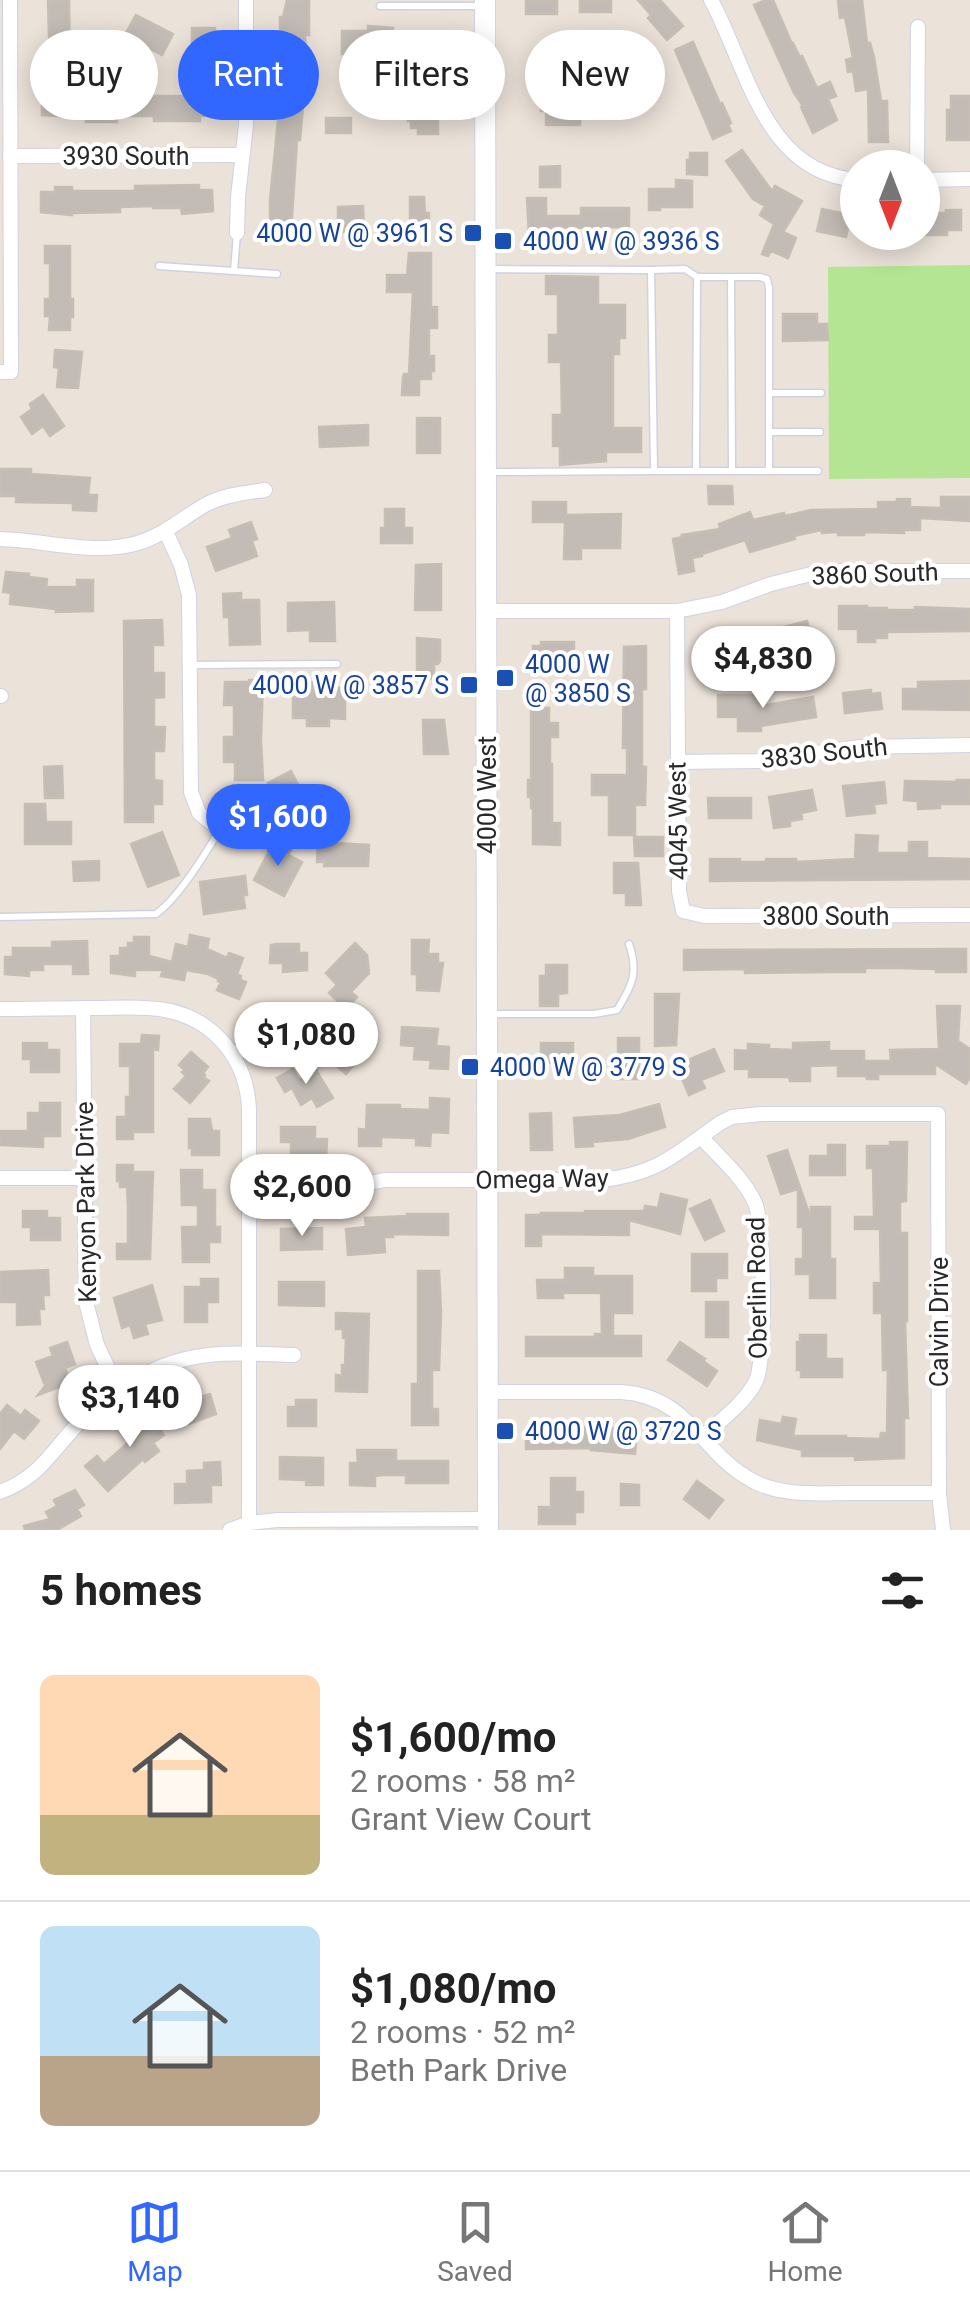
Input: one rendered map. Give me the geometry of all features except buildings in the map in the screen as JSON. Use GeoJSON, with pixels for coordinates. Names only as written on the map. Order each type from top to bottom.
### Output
{"type":"FeatureCollection","features":[{"type":"Feature","properties":{"kind":"street"},"geometry":{"type":"LineString","coordinates":[[0,372],[11,372],[10,0]]}},
{"type":"Feature","properties":{"kind":"street"},"geometry":{"type":"LineString","coordinates":[[237,233],[246,125],[246,0]]}},
{"type":"Feature","properties":{"kind":"street"},"geometry":{"type":"LineString","coordinates":[[711,0],[766,118],[782,142],[805,163],[840,176]]}},
{"type":"Feature","properties":{"kind":"street","name":"4000 West"},"geometry":{"type":"LineString","coordinates":[[484,3],[488,1525]]}},
{"type":"Feature","properties":{"kind":"street"},"geometry":{"type":"LineString","coordinates":[[917,150],[918,27]]}},
{"type":"Feature","properties":{"kind":"street","name":"3930 South"},"geometry":{"type":"LineString","coordinates":[[10,156],[242,156]]}},
{"type":"Feature","properties":{"kind":"street"},"geometry":{"type":"LineString","coordinates":[[940,180],[970,179]]}},
{"type":"Feature","properties":{"kind":"street"},"geometry":{"type":"LineString","coordinates":[[0,539],[108,547],[139,543],[166,532],[208,504],[265,490]]}},
{"type":"Feature","properties":{"kind":"street"},"geometry":{"type":"LineString","coordinates":[[166,532],[187,586],[191,792],[200,813],[220,830]]}},
{"type":"Feature","properties":{"kind":"street","name":"3860 South"},"geometry":{"type":"LineString","coordinates":[[486,611],[678,610],[722,602],[811,574],[970,571]]}},
{"type":"Feature","properties":{"kind":"street","name":"4045 West"},"geometry":{"type":"LineString","coordinates":[[678,610],[679,891],[683,912]]}},
{"type":"Feature","properties":{"kind":"street","name":"3830 South"},"geometry":{"type":"LineString","coordinates":[[678,762],[774,760],[860,747],[970,746]]}},
{"type":"Feature","properties":{"kind":"street","name":"3800 South"},"geometry":{"type":"LineString","coordinates":[[683,912],[704,916],[970,915]]}},
{"type":"Feature","properties":{"kind":"street","name":"Kenyon Park Drive"},"geometry":{"type":"LineString","coordinates":[[83,1008],[86,1302],[97,1345],[118,1389]]}},
{"type":"Feature","properties":{"kind":"street"},"geometry":{"type":"LineString","coordinates":[[0,1009],[142,1008],[178,1013],[209,1028],[233,1055],[244,1076],[248,1098],[249,1523]]}},
{"type":"Feature","properties":{"kind":"street"},"geometry":{"type":"LineString","coordinates":[[233,1055],[289,1022]]}},
{"type":"Feature","properties":{"kind":"street","name":"Omega Way"},"geometry":{"type":"LineString","coordinates":[[249,1194],[320,1194],[384,1180],[620,1178],[653,1169],[720,1123],[746,1114],[938,1114]]}},
{"type":"Feature","properties":{"kind":"street","name":"Calvin Drive"},"geometry":{"type":"LineString","coordinates":[[938,1114],[939,1493],[943,1530]]}},
{"type":"Feature","properties":{"kind":"street","name":"Oberlin Road"},"geometry":{"type":"LineString","coordinates":[[701,1137],[754,1200],[762,1240],[762,1347],[758,1376],[750,1391],[702,1437]]}},
{"type":"Feature","properties":{"kind":"street"},"geometry":{"type":"LineString","coordinates":[[0,1178],[84,1178]]}},
{"type":"Feature","properties":{"kind":"street"},"geometry":{"type":"LineString","coordinates":[[0,1492],[33,1475],[84,1416],[118,1389],[160,1368],[193,1358],[294,1355]]}},
{"type":"Feature","properties":{"kind":"street"},"geometry":{"type":"LineString","coordinates":[[488,1392],[638,1393],[654,1398],[667,1404],[738,1471],[776,1490],[939,1493]]}},
{"type":"Feature","properties":{"kind":"street"},"geometry":{"type":"LineString","coordinates":[[230,1530],[277,1520],[488,1525]]}},
{"type":"Feature","properties":{"kind":"lane"},"geometry":{"type":"LineString","coordinates":[[380,6],[484,3]]}},
{"type":"Feature","properties":{"kind":"lane"},"geometry":{"type":"LineString","coordinates":[[234,271],[237,233]]}},
{"type":"Feature","properties":{"kind":"lane"},"geometry":{"type":"LineString","coordinates":[[159,266],[278,274]]}},
{"type":"Feature","properties":{"kind":"lane"},"geometry":{"type":"LineString","coordinates":[[485,269],[685,269],[697,277],[766,279],[769,471]]}},
{"type":"Feature","properties":{"kind":"lane"},"geometry":{"type":"LineString","coordinates":[[652,270],[654,471]]}},
{"type":"Feature","properties":{"kind":"lane"},"geometry":{"type":"LineString","coordinates":[[696,471],[697,277]]}},
{"type":"Feature","properties":{"kind":"lane"},"geometry":{"type":"LineString","coordinates":[[732,277],[732,471]]}},
{"type":"Feature","properties":{"kind":"lane"},"geometry":{"type":"LineString","coordinates":[[769,393],[821,393]]}},
{"type":"Feature","properties":{"kind":"lane"},"geometry":{"type":"LineString","coordinates":[[769,432],[820,432]]}},
{"type":"Feature","properties":{"kind":"lane"},"geometry":{"type":"LineString","coordinates":[[486,472],[818,471]]}},
{"type":"Feature","properties":{"kind":"lane"},"geometry":{"type":"LineString","coordinates":[[190,665],[337,664]]}},
{"type":"Feature","properties":{"kind":"lane"},"geometry":{"type":"LineString","coordinates":[[0,918],[156,914],[194,870],[220,830]]}},
{"type":"Feature","properties":{"kind":"lane"},"geometry":{"type":"LineString","coordinates":[[487,1014],[594,1014],[617,1010],[634,972],[628,944]]}},
{"type":"Feature","properties":{"kind":"green space"},"geometry":{"type":"Polygon","coordinates":[[[970,265],[970,478],[829,479],[828,267],[970,265]]]}},
{"type":"Feature","properties":{"kind":"place","name":"4000 W @ 3961 S"},"geometry":{"type":"Point","coordinates":[473,233]}},
{"type":"Feature","properties":{"kind":"place","name":"4000 W @ 3936 S"},"geometry":{"type":"Point","coordinates":[503,241]}},
{"type":"Feature","properties":{"kind":"place","name":"4000 W @ 3850 S"},"geometry":{"type":"Point","coordinates":[505,678]}},
{"type":"Feature","properties":{"kind":"place","name":"4000 W @ 3857 S"},"geometry":{"type":"Point","coordinates":[469,685]}},
{"type":"Feature","properties":{"kind":"place","name":"4000 W @ 3779 S"},"geometry":{"type":"Point","coordinates":[470,1067]}},
{"type":"Feature","properties":{"kind":"place","name":"4000 W @ 3720 S"},"geometry":{"type":"Point","coordinates":[505,1431]}}]}
